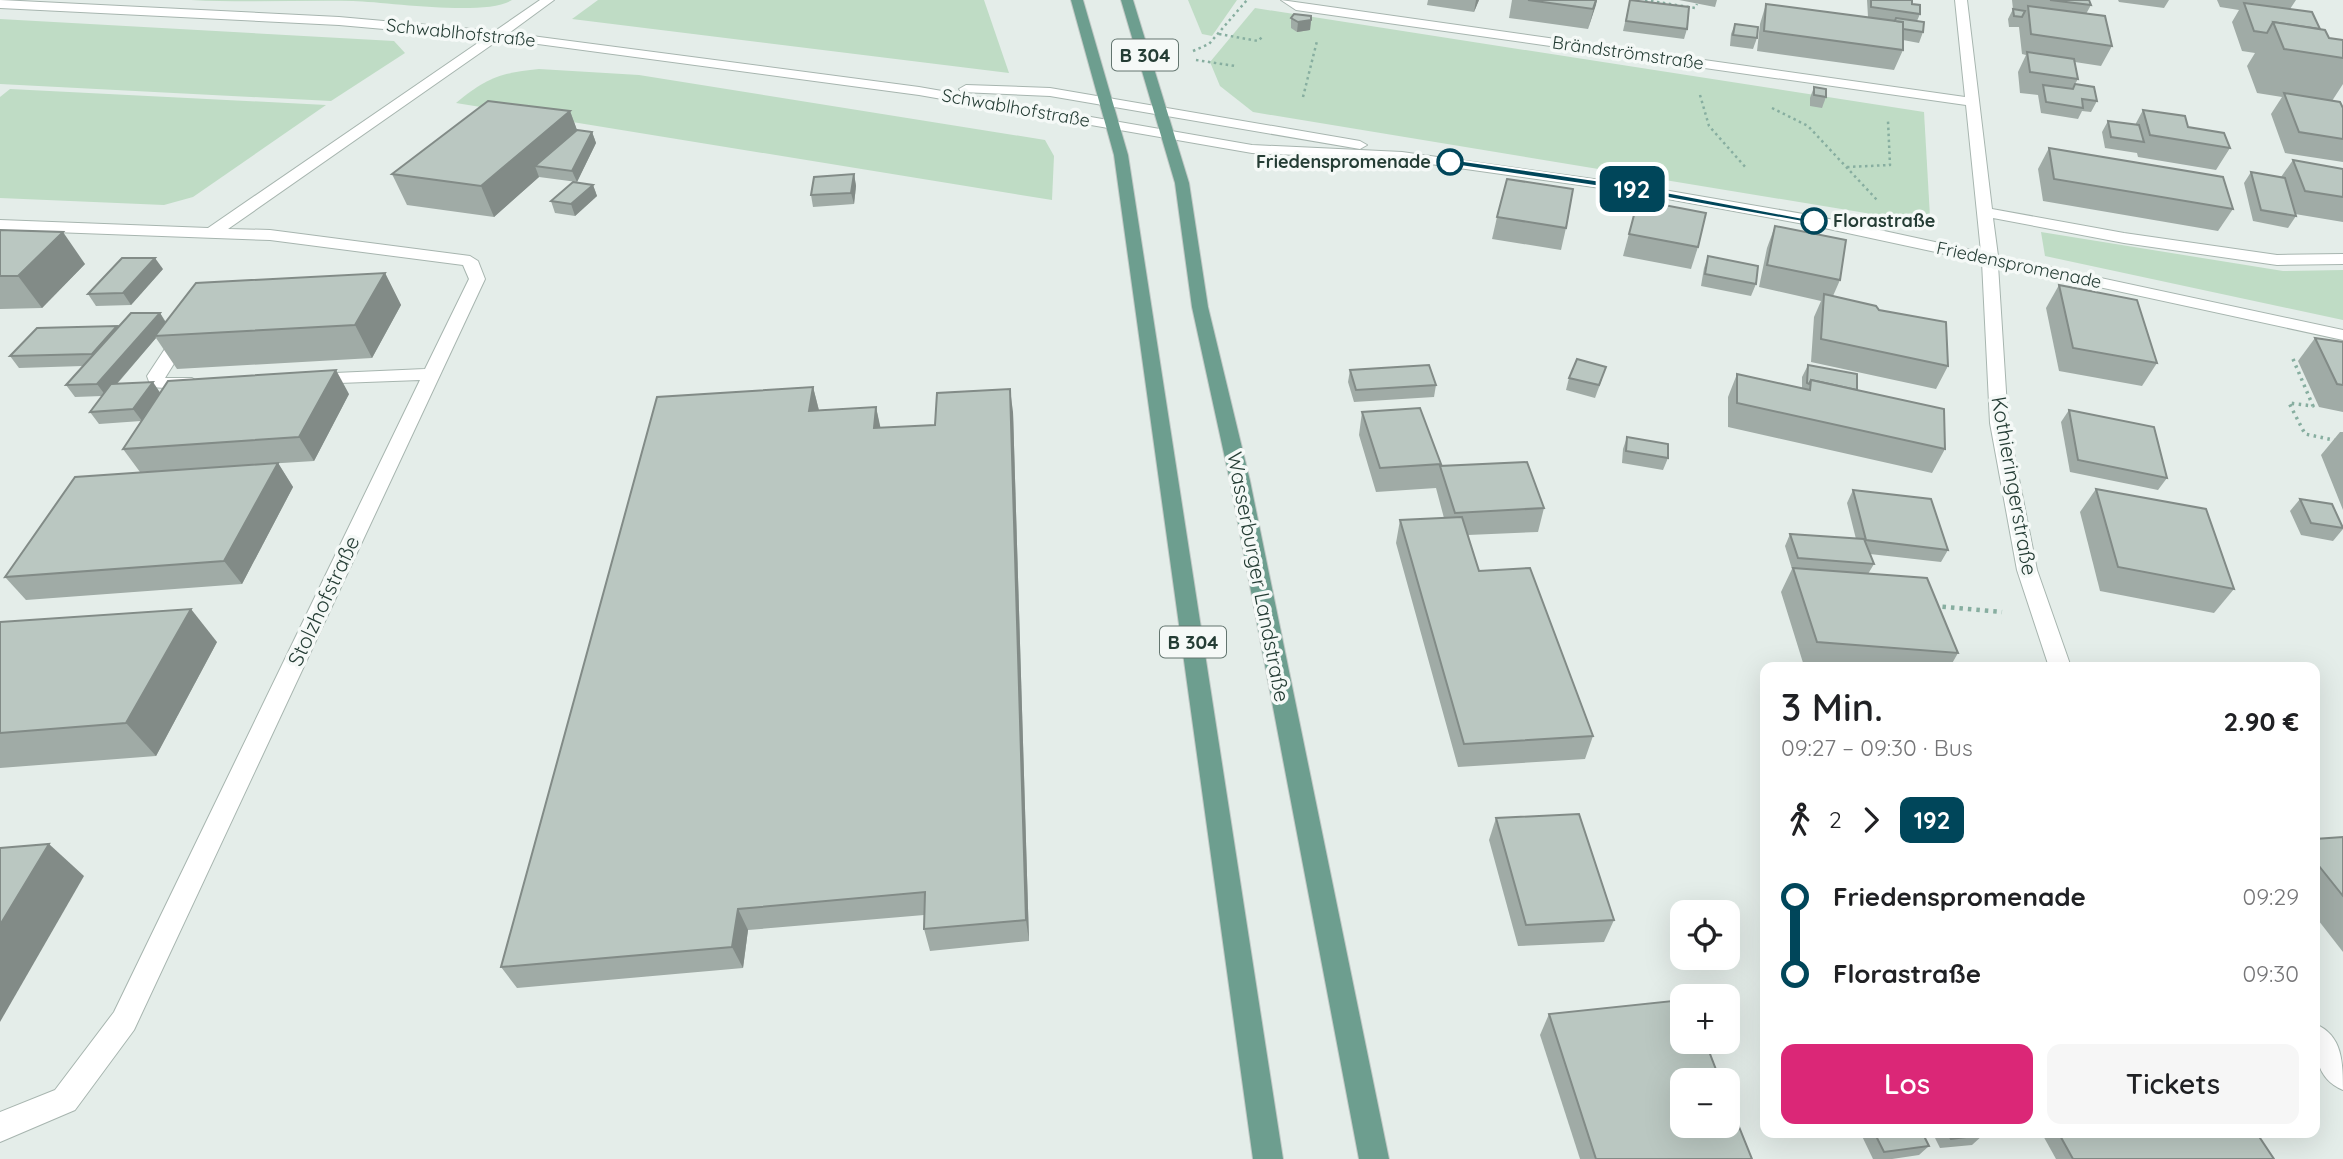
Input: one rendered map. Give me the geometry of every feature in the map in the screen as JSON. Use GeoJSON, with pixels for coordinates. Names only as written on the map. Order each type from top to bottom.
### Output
{"type":"FeatureCollection","features":[{"type":"Feature","properties":{"kind":"main road","name":"B 304"},"geometry":{"type":"LineString","coordinates":[[1077,0],[1121,155],[1268,1159]]}},
{"type":"Feature","properties":{"kind":"main road","name":"Wasserburger Landstraße"},"geometry":{"type":"LineString","coordinates":[[1127,0],[1182,183],[1200,307],[1240,481],[1374,1159]]}},
{"type":"Feature","properties":{"kind":"street"},"geometry":{"type":"LineString","coordinates":[[213,232],[548,0]]}},
{"type":"Feature","properties":{"kind":"street","name":"Brändströmstraße"},"geometry":{"type":"LineString","coordinates":[[1287,0],[1296,6],[1970,102]]}},
{"type":"Feature","properties":{"kind":"street"},"geometry":{"type":"LineString","coordinates":[[1961,0],[1970,102],[1990,259]]}},
{"type":"Feature","properties":{"kind":"street","name":"Schwablhofstraße"},"geometry":{"type":"LineString","coordinates":[[0,4],[339,21],[497,35],[919,91],[1114,126]]}},
{"type":"Feature","properties":{"kind":"street","name":"Schwablhofstraße"},"geometry":{"type":"LineString","coordinates":[[919,91],[1050,92],[1107,100]]}},
{"type":"Feature","properties":{"kind":"street","name":"Friedenspromenade"},"geometry":{"type":"LineString","coordinates":[[1107,100],[1333,139],[1402,156]]}},
{"type":"Feature","properties":{"kind":"street","name":"Friedenspromenade"},"geometry":{"type":"LineString","coordinates":[[1114,126],[1252,149],[1402,156],[1629,188],[1815,221],[2343,335]]}},
{"type":"Feature","properties":{"kind":"street"},"geometry":{"type":"LineString","coordinates":[[1984,212],[2124,238],[2277,260],[2343,259]]}},
{"type":"Feature","properties":{"kind":"street","name":"Stolzhofstraße"},"geometry":{"type":"LineString","coordinates":[[0,225],[270,235],[470,261],[477,279],[124,1021],[65,1100],[0,1127]]}},
{"type":"Feature","properties":{"kind":"street","name":"Kothieringerstraße"},"geometry":{"type":"LineString","coordinates":[[1990,259],[1998,423],[2027,570],[2058,662]]}},
{"type":"Feature","properties":{"kind":"street"},"geometry":{"type":"LineString","coordinates":[[195,320],[174,344],[156,376],[157,383],[210,384]]}},
{"type":"Feature","properties":{"kind":"street"},"geometry":{"type":"LineString","coordinates":[[293,380],[432,374]]}},
{"type":"Feature","properties":{"kind":"street"},"geometry":{"type":"LineString","coordinates":[[2320,1044],[2343,1076]]}},
{"type":"Feature","properties":{"kind":"path"},"geometry":{"type":"LineString","coordinates":[[1193,51],[1209,44],[1247,0]]}},
{"type":"Feature","properties":{"kind":"path"},"geometry":{"type":"LineString","coordinates":[[1645,0],[1695,8],[1697,4]]}},
{"type":"Feature","properties":{"kind":"path"},"geometry":{"type":"LineString","coordinates":[[1303,97],[1325,10]]}},
{"type":"Feature","properties":{"kind":"path"},"geometry":{"type":"LineString","coordinates":[[1218,34],[1258,41],[1263,36]]}},
{"type":"Feature","properties":{"kind":"path"},"geometry":{"type":"LineString","coordinates":[[1196,60],[1235,66]]}},
{"type":"Feature","properties":{"kind":"path"},"geometry":{"type":"LineString","coordinates":[[1847,167],[1890,164],[1883,89]]}},
{"type":"Feature","properties":{"kind":"path"},"geometry":{"type":"LineString","coordinates":[[1700,91],[1699,105],[1705,119],[1747,169]]}},
{"type":"Feature","properties":{"kind":"path"},"geometry":{"type":"LineString","coordinates":[[1764,105],[1808,126],[1877,201]]}},
{"type":"Feature","properties":{"kind":"path"},"geometry":{"type":"LineString","coordinates":[[2289,350],[2313,407],[2289,403],[2305,434],[2343,442]]}},
{"type":"Feature","properties":{"kind":"path"},"geometry":{"type":"LineString","coordinates":[[1925,605],[2042,615]]}},
{"type":"Feature","properties":{"kind":"green space"},"geometry":{"type":"Polygon","coordinates":[[[191,0],[512,0],[499,5],[459,8],[353,1],[191,0]]]}},
{"type":"Feature","properties":{"kind":"green space"},"geometry":{"type":"Polygon","coordinates":[[[598,0],[984,0],[1009,73],[572,19],[598,0]]]}},
{"type":"Feature","properties":{"kind":"green space"},"geometry":{"type":"Polygon","coordinates":[[[1188,0],[1237,0],[1212,36],[1202,34],[1188,0]]]}},
{"type":"Feature","properties":{"kind":"green space"},"geometry":{"type":"Polygon","coordinates":[[[1255,8],[1924,112],[1930,217],[1920,222],[1253,112],[1220,86],[1210,62],[1255,8]]]}},
{"type":"Feature","properties":{"kind":"green space"},"geometry":{"type":"Polygon","coordinates":[[[0,19],[394,41],[405,53],[331,101],[0,84],[0,19]]]}},
{"type":"Feature","properties":{"kind":"green space"},"geometry":{"type":"Polygon","coordinates":[[[539,69],[639,75],[1045,140],[1054,156],[1052,200],[456,103],[494,78],[539,69]]]}},
{"type":"Feature","properties":{"kind":"green space"},"geometry":{"type":"Polygon","coordinates":[[[10,89],[326,105],[193,197],[164,205],[0,198],[0,97],[10,89]]]}},
{"type":"Feature","properties":{"kind":"green space"},"geometry":{"type":"Polygon","coordinates":[[[2041,232],[2283,271],[2343,270],[2343,320],[2045,256],[2041,232]]]}},
{"type":"Feature","properties":{"kind":"building"},"geometry":{"type":"Polygon","coordinates":[[[1528,0],[1596,0],[1593,9],[1528,0]]]}},
{"type":"Feature","properties":{"kind":"building"},"geometry":{"type":"Polygon","coordinates":[[[1630,0],[1689,7],[1687,29],[1626,21],[1630,0]]]}},
{"type":"Feature","properties":{"kind":"building"},"geometry":{"type":"Polygon","coordinates":[[[1871,0],[1912,0],[1912,4],[1920,5],[1920,14],[1871,7],[1871,0]]]}},
{"type":"Feature","properties":{"kind":"building"},"geometry":{"type":"Polygon","coordinates":[[[2050,0],[2089,0],[2091,5],[2050,0]]]}},
{"type":"Feature","properties":{"kind":"building"},"geometry":{"type":"Polygon","coordinates":[[[2244,3],[2312,12],[2320,29],[2273,22],[2267,33],[2254,31],[2244,3]]]}},
{"type":"Feature","properties":{"kind":"building"},"geometry":{"type":"Polygon","coordinates":[[[1766,4],[1903,22],[1903,50],[1764,31],[1766,4]]]}},
{"type":"Feature","properties":{"kind":"building"},"geometry":{"type":"Polygon","coordinates":[[[2028,6],[2105,16],[2112,46],[2031,34],[2028,6]]]}},
{"type":"Feature","properties":{"kind":"building"},"geometry":{"type":"Polygon","coordinates":[[[2013,9],[2025,11],[2022,17],[2014,16],[2013,9]]]}},
{"type":"Feature","properties":{"kind":"building"},"geometry":{"type":"Polygon","coordinates":[[[1294,14],[1311,16],[1311,20],[1298,22],[1291,18],[1294,14]]]}},
{"type":"Feature","properties":{"kind":"building"},"geometry":{"type":"Polygon","coordinates":[[[1896,18],[1924,22],[1923,32],[1903,29],[1903,22],[1895,21],[1896,18]]]}},
{"type":"Feature","properties":{"kind":"building"},"geometry":{"type":"Polygon","coordinates":[[[2273,22],[2325,30],[2329,38],[2343,40],[2343,58],[2284,49],[2273,22]]]}},
{"type":"Feature","properties":{"kind":"building"},"geometry":{"type":"Polygon","coordinates":[[[1735,24],[1758,27],[1757,38],[1733,35],[1735,24]]]}},
{"type":"Feature","properties":{"kind":"building"},"geometry":{"type":"Polygon","coordinates":[[[2027,52],[2074,59],[2078,79],[2030,72],[2027,52]]]}},
{"type":"Feature","properties":{"kind":"building"},"geometry":{"type":"Polygon","coordinates":[[[2075,84],[2094,87],[2097,101],[2082,99],[2083,108],[2046,102],[2043,85],[2073,89],[2075,84]]]}},
{"type":"Feature","properties":{"kind":"building"},"geometry":{"type":"Polygon","coordinates":[[[1814,87],[1826,89],[1826,97],[1814,95],[1814,87]]]}},
{"type":"Feature","properties":{"kind":"building"},"geometry":{"type":"Polygon","coordinates":[[[2284,93],[2340,102],[2343,108],[2343,139],[2299,132],[2284,93]]]}},
{"type":"Feature","properties":{"kind":"building"},"geometry":{"type":"Polygon","coordinates":[[[488,101],[570,111],[481,186],[392,174],[488,101]]]}},
{"type":"Feature","properties":{"kind":"building"},"geometry":{"type":"Polygon","coordinates":[[[2143,110],[2185,116],[2188,127],[2224,133],[2230,148],[2150,135],[2143,110]]]}},
{"type":"Feature","properties":{"kind":"building"},"geometry":{"type":"Polygon","coordinates":[[[2108,121],[2139,125],[2144,142],[2111,137],[2108,121]]]}},
{"type":"Feature","properties":{"kind":"building"},"geometry":{"type":"Polygon","coordinates":[[[577,130],[592,132],[572,171],[535,166],[577,130]]]}},
{"type":"Feature","properties":{"kind":"building"},"geometry":{"type":"Polygon","coordinates":[[[2049,148],[2223,177],[2233,209],[2054,179],[2049,148]]]}},
{"type":"Feature","properties":{"kind":"building"},"geometry":{"type":"Polygon","coordinates":[[[2293,160],[2343,169],[2343,197],[2305,191],[2293,160]]]}},
{"type":"Feature","properties":{"kind":"building"},"geometry":{"type":"Polygon","coordinates":[[[2251,172],[2285,178],[2296,216],[2261,210],[2251,172]]]}},
{"type":"Feature","properties":{"kind":"building"},"geometry":{"type":"Polygon","coordinates":[[[854,174],[851,193],[811,195],[814,177],[854,174]]]}},
{"type":"Feature","properties":{"kind":"building"},"geometry":{"type":"Polygon","coordinates":[[[1507,179],[1573,189],[1566,228],[1497,217],[1507,179]]]}},
{"type":"Feature","properties":{"kind":"building"},"geometry":{"type":"Polygon","coordinates":[[[573,182],[593,185],[571,204],[551,201],[573,182]]]}},
{"type":"Feature","properties":{"kind":"building"},"geometry":{"type":"Polygon","coordinates":[[[1638,200],[1706,213],[1698,247],[1629,234],[1638,200]]]}},
{"type":"Feature","properties":{"kind":"building"},"geometry":{"type":"Polygon","coordinates":[[[1775,226],[1846,240],[1840,280],[1767,265],[1775,226]]]}},
{"type":"Feature","properties":{"kind":"building"},"geometry":{"type":"Polygon","coordinates":[[[0,230],[63,232],[18,276],[0,276],[0,230]]]}},
{"type":"Feature","properties":{"kind":"building"},"geometry":{"type":"Polygon","coordinates":[[[1708,256],[1758,266],[1756,284],[1705,274],[1708,256]]]}},
{"type":"Feature","properties":{"kind":"building"},"geometry":{"type":"Polygon","coordinates":[[[122,258],[155,258],[123,293],[88,294],[122,258]]]}},
{"type":"Feature","properties":{"kind":"building"},"geometry":{"type":"Polygon","coordinates":[[[385,273],[355,325],[155,336],[196,283],[385,273]]]}},
{"type":"Feature","properties":{"kind":"building"},"geometry":{"type":"Polygon","coordinates":[[[2059,285],[2137,300],[2157,363],[2073,348],[2059,285]]]}},
{"type":"Feature","properties":{"kind":"building"},"geometry":{"type":"Polygon","coordinates":[[[1824,294],[1876,306],[1879,310],[1946,322],[1948,366],[1821,339],[1824,294]]]}},
{"type":"Feature","properties":{"kind":"building"},"geometry":{"type":"Polygon","coordinates":[[[131,313],[160,313],[97,384],[66,385],[131,313]]]}},
{"type":"Feature","properties":{"kind":"building"},"geometry":{"type":"Polygon","coordinates":[[[117,326],[92,354],[10,356],[37,328],[117,326]]]}},
{"type":"Feature","properties":{"kind":"building"},"geometry":{"type":"Polygon","coordinates":[[[2315,338],[2343,342],[2343,385],[2337,384],[2315,338]]]}},
{"type":"Feature","properties":{"kind":"building"},"geometry":{"type":"Polygon","coordinates":[[[1577,359],[1606,367],[1599,385],[1569,378],[1577,359]]]}},
{"type":"Feature","properties":{"kind":"building"},"geometry":{"type":"Polygon","coordinates":[[[1429,365],[1436,385],[1356,390],[1350,370],[1429,365]]]}},
{"type":"Feature","properties":{"kind":"building"},"geometry":{"type":"Polygon","coordinates":[[[1808,365],[1857,374],[1857,390],[1811,380],[1807,383],[1808,365]]]}},
{"type":"Feature","properties":{"kind":"building"},"geometry":{"type":"Polygon","coordinates":[[[336,370],[299,437],[123,449],[168,381],[336,370]]]}},
{"type":"Feature","properties":{"kind":"building"},"geometry":{"type":"Polygon","coordinates":[[[1737,374],[1810,390],[1811,380],[1944,409],[1945,449],[1737,403],[1737,374]]]}},
{"type":"Feature","properties":{"kind":"building"},"geometry":{"type":"Polygon","coordinates":[[[153,382],[133,409],[90,412],[111,384],[153,382]]]}},
{"type":"Feature","properties":{"kind":"building"},"geometry":{"type":"Polygon","coordinates":[[[813,387],[809,411],[876,407],[874,428],[935,425],[937,393],[1010,389],[1026,920],[924,929],[925,892],[738,909],[732,947],[501,967],[657,397],[813,387]]]}},
{"type":"Feature","properties":{"kind":"building"},"geometry":{"type":"Polygon","coordinates":[[[1420,408],[1441,464],[1380,468],[1362,412],[1420,408]]]}},
{"type":"Feature","properties":{"kind":"building"},"geometry":{"type":"Polygon","coordinates":[[[2069,410],[2154,427],[2167,478],[2078,460],[2069,410]]]}},
{"type":"Feature","properties":{"kind":"building"},"geometry":{"type":"Polygon","coordinates":[[[1627,437],[1668,444],[1668,458],[1626,451],[1627,437]]]}},
{"type":"Feature","properties":{"kind":"building"},"geometry":{"type":"Polygon","coordinates":[[[1527,462],[1544,508],[1455,513],[1440,466],[1527,462]]]}},
{"type":"Feature","properties":{"kind":"building"},"geometry":{"type":"Polygon","coordinates":[[[278,463],[224,561],[5,577],[75,477],[278,463]]]}},
{"type":"Feature","properties":{"kind":"building"},"geometry":{"type":"Polygon","coordinates":[[[2096,489],[2206,509],[2234,589],[2118,567],[2096,489]]]}},
{"type":"Feature","properties":{"kind":"building"},"geometry":{"type":"Polygon","coordinates":[[[1853,490],[1931,499],[1948,550],[1866,540],[1853,490]]]}},
{"type":"Feature","properties":{"kind":"building"},"geometry":{"type":"Polygon","coordinates":[[[2300,499],[2332,504],[2343,528],[2311,523],[2300,499]]]}},
{"type":"Feature","properties":{"kind":"building"},"geometry":{"type":"Polygon","coordinates":[[[1462,517],[1479,571],[1530,568],[1593,736],[1464,744],[1400,520],[1462,517]]]}},
{"type":"Feature","properties":{"kind":"building"},"geometry":{"type":"Polygon","coordinates":[[[1790,534],[1864,539],[1874,564],[1798,558],[1790,534]]]}},
{"type":"Feature","properties":{"kind":"building"},"geometry":{"type":"Polygon","coordinates":[[[1793,568],[1927,578],[1958,653],[1817,642],[1793,568]]]}},
{"type":"Feature","properties":{"kind":"building"},"geometry":{"type":"Polygon","coordinates":[[[191,609],[126,723],[0,733],[0,622],[191,609]]]}},
{"type":"Feature","properties":{"kind":"building"},"geometry":{"type":"Polygon","coordinates":[[[1579,814],[1614,920],[1526,925],[1496,818],[1579,814]]]}},
{"type":"Feature","properties":{"kind":"building"},"geometry":{"type":"Polygon","coordinates":[[[2343,837],[2343,896],[2320,867],[2320,839],[2343,837]]]}},
{"type":"Feature","properties":{"kind":"building"},"geometry":{"type":"Polygon","coordinates":[[[49,844],[0,925],[0,848],[49,844]]]}},
{"type":"Feature","properties":{"kind":"building"},"geometry":{"type":"Polygon","coordinates":[[[1670,1001],[1670,1054],[1710,1054],[1715,1068],[1670,1068],[1670,1138],[1740,1138],[1740,1129],[1752,1159],[1596,1159],[1549,1014],[1670,1001]]]}},
{"type":"Feature","properties":{"kind":"building"},"geometry":{"type":"Polygon","coordinates":[[[1877,1138],[1925,1138],[1929,1146],[1884,1152],[1877,1138]]]}},
{"type":"Feature","properties":{"kind":"building"},"geometry":{"type":"Polygon","coordinates":[[[2061,1138],[2260,1138],[2274,1159],[2073,1159],[2061,1138]]]}},
{"type":"Feature","properties":{"kind":"bus line","name":"192"},"geometry":{"type":"LineString","coordinates":[[1450,162],[1629,188],[1814,221]]}},
{"type":"Feature","properties":{"kind":"place","name":"Friedenspromenade"},"geometry":{"type":"Point","coordinates":[1450,162]}},
{"type":"Feature","properties":{"kind":"place","name":"Florastraße"},"geometry":{"type":"Point","coordinates":[1814,221]}}]}
